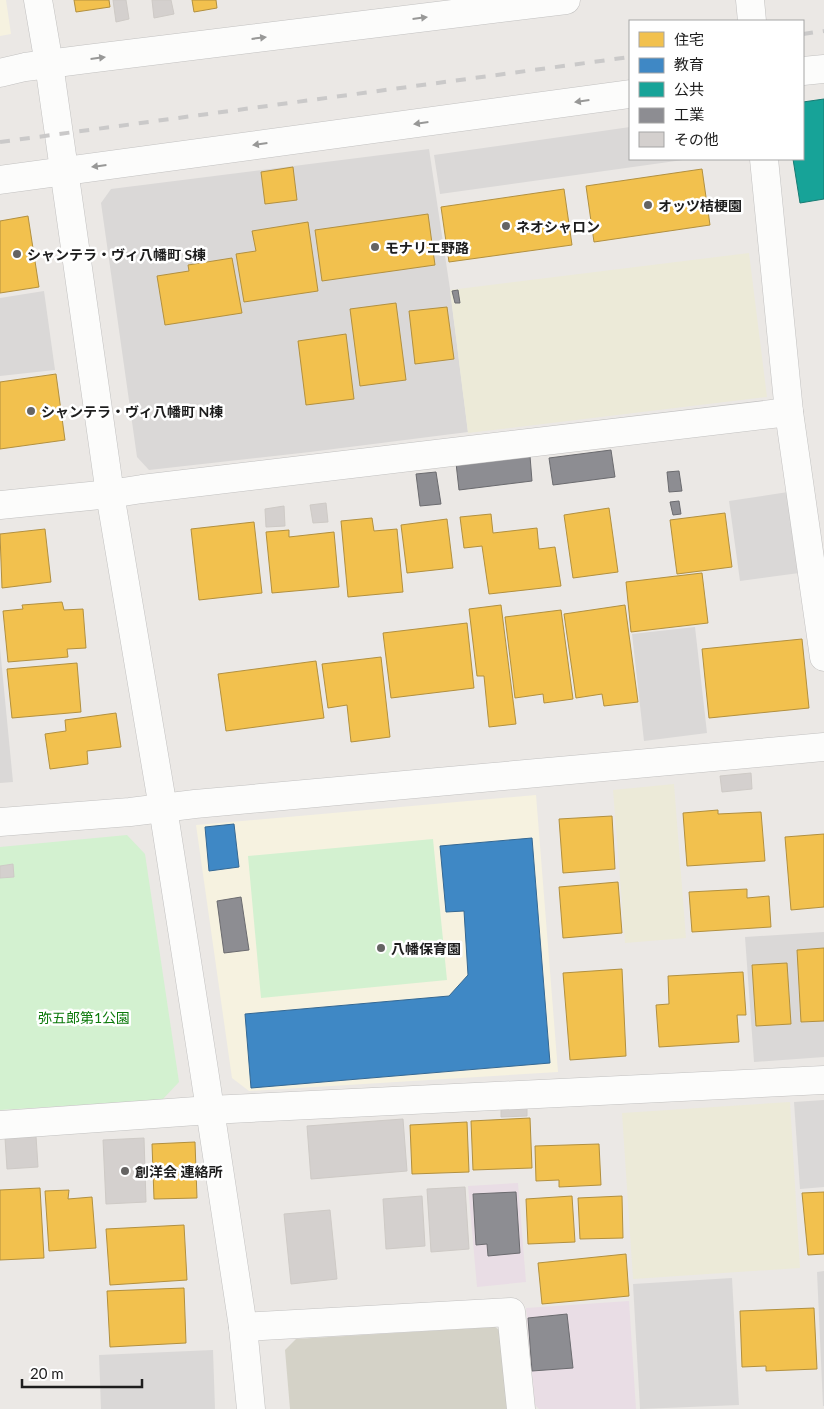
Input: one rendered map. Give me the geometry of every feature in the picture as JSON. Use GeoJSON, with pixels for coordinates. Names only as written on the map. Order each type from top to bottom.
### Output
{"type":"FeatureCollection","features":[{"type":"Feature","properties":{"kind":"street"},"geometry":{"type":"LineString","coordinates":[[38,0],[49,64],[110,494],[163,808],[243,1327],[252,1409]]}},
{"type":"Feature","properties":{"kind":"street"},"geometry":{"type":"LineString","coordinates":[[0,74],[49,64],[566,0]]}},
{"type":"Feature","properties":{"kind":"street"},"geometry":{"type":"LineString","coordinates":[[750,0],[752,20]]}},
{"type":"Feature","properties":{"kind":"street"},"geometry":{"type":"LineString","coordinates":[[804,71],[824,69]]}},
{"type":"Feature","properties":{"kind":"street"},"geometry":{"type":"LineString","coordinates":[[0,180],[629,94]]}},
{"type":"Feature","properties":{"kind":"street"},"geometry":{"type":"LineString","coordinates":[[764,160],[789,412],[824,657]]}},
{"type":"Feature","properties":{"kind":"street"},"geometry":{"type":"LineString","coordinates":[[0,505],[110,494],[789,412]]}},
{"type":"Feature","properties":{"kind":"street"},"geometry":{"type":"LineString","coordinates":[[0,822],[824,747]]}},
{"type":"Feature","properties":{"kind":"street"},"geometry":{"type":"LineString","coordinates":[[0,1125],[210,1110],[824,1080]]}},
{"type":"Feature","properties":{"kind":"street"},"geometry":{"type":"LineString","coordinates":[[243,1327],[511,1312],[521,1409]]}},
{"type":"Feature","properties":{"kind":"shaded area"},"geometry":{"type":"Polygon","coordinates":[[[0,0],[6,0],[11,34],[0,36],[0,0]]]}},
{"type":"Feature","properties":{"kind":"shaded area"},"geometry":{"type":"Polygon","coordinates":[[[629,127],[629,160],[683,160],[440,194],[434,155],[629,127]]]}},
{"type":"Feature","properties":{"kind":"shaded area"},"geometry":{"type":"Polygon","coordinates":[[[429,149],[450,289],[468,432],[149,470],[137,457],[101,203],[111,189],[429,149]]]}},
{"type":"Feature","properties":{"kind":"shaded area"},"geometry":{"type":"Polygon","coordinates":[[[749,253],[767,397],[468,433],[450,290],[749,253]]]}},
{"type":"Feature","properties":{"kind":"shaded area"},"geometry":{"type":"Polygon","coordinates":[[[44,291],[55,370],[0,376],[0,298],[44,291]]]}},
{"type":"Feature","properties":{"kind":"shaded area"},"geometry":{"type":"Polygon","coordinates":[[[788,492],[799,573],[740,581],[729,501],[788,492]]]}},
{"type":"Feature","properties":{"kind":"shaded area"},"geometry":{"type":"Polygon","coordinates":[[[695,627],[707,733],[644,741],[632,634],[695,627]]]}},
{"type":"Feature","properties":{"kind":"shaded area"},"geometry":{"type":"Polygon","coordinates":[[[0,648],[13,782],[0,783],[0,648]]]}},
{"type":"Feature","properties":{"kind":"shaded area"},"geometry":{"type":"Polygon","coordinates":[[[674,784],[686,938],[625,943],[613,790],[674,784]]]}},
{"type":"Feature","properties":{"kind":"shaded area","name":"八幡保育園"},"geometry":{"type":"Polygon","coordinates":[[[536,795],[558,1072],[249,1091],[232,1078],[196,825],[536,795]]]}},
{"type":"Feature","properties":{"kind":"shaded area"},"geometry":{"type":"Polygon","coordinates":[[[824,932],[824,1057],[754,1062],[745,937],[824,932]]]}},
{"type":"Feature","properties":{"kind":"shaded area"},"geometry":{"type":"Polygon","coordinates":[[[824,1100],[824,1187],[800,1189],[794,1102],[824,1100]]]}},
{"type":"Feature","properties":{"kind":"shaded area"},"geometry":{"type":"Polygon","coordinates":[[[790,1102],[800,1268],[633,1279],[622,1113],[790,1102]]]}},
{"type":"Feature","properties":{"kind":"shaded area"},"geometry":{"type":"Polygon","coordinates":[[[518,1183],[526,1282],[477,1287],[468,1186],[518,1183]]]}},
{"type":"Feature","properties":{"kind":"shaded area"},"geometry":{"type":"Polygon","coordinates":[[[824,1271],[824,1406],[823,1406],[817,1272],[824,1271]]]}},
{"type":"Feature","properties":{"kind":"shaded area"},"geometry":{"type":"Polygon","coordinates":[[[732,1278],[739,1405],[640,1409],[633,1284],[732,1278]]]}},
{"type":"Feature","properties":{"kind":"shaded area"},"geometry":{"type":"Polygon","coordinates":[[[629,1301],[636,1409],[539,1409],[535,1405],[526,1308],[629,1301]]]}},
{"type":"Feature","properties":{"kind":"shaded area"},"geometry":{"type":"Polygon","coordinates":[[[495,1327],[505,1334],[509,1409],[290,1409],[285,1350],[296,1339],[495,1327]]]}},
{"type":"Feature","properties":{"kind":"shaded area"},"geometry":{"type":"Polygon","coordinates":[[[213,1350],[215,1409],[101,1409],[99,1355],[213,1350]]]}},
{"type":"Feature","properties":{"kind":"green space","name":"弥五郎第1公園"},"geometry":{"type":"Polygon","coordinates":[[[127,835],[145,854],[179,1082],[162,1100],[0,1110],[0,847],[127,835]]]}},
{"type":"Feature","properties":{"kind":"green space"},"geometry":{"type":"Polygon","coordinates":[[[433,839],[447,980],[261,998],[248,856],[433,839]]]}},
{"type":"Feature","properties":{"kind":"building: 住宅"},"geometry":{"type":"Polygon","coordinates":[[[74,0],[109,0],[110,7],[76,12],[74,0]]]}},
{"type":"Feature","properties":{"kind":"building: 住宅"},"geometry":{"type":"Polygon","coordinates":[[[192,0],[216,0],[217,8],[194,12],[192,0]]]}},
{"type":"Feature","properties":{"kind":"building: 住宅"},"geometry":{"type":"Polygon","coordinates":[[[293,167],[297,200],[265,204],[261,172],[293,167]]]}},
{"type":"Feature","properties":{"kind":"building: 住宅","name":"オッツ桔梗園"},"geometry":{"type":"Polygon","coordinates":[[[702,169],[710,225],[594,242],[586,186],[702,169]]]}},
{"type":"Feature","properties":{"kind":"building: 住宅","name":"ネオシャロン"},"geometry":{"type":"Polygon","coordinates":[[[564,189],[572,245],[449,262],[441,207],[564,189]]]}},
{"type":"Feature","properties":{"kind":"building: 住宅","name":"モナリエ野路"},"geometry":{"type":"Polygon","coordinates":[[[428,214],[435,265],[322,281],[315,230],[428,214]]]}},
{"type":"Feature","properties":{"kind":"building: 住宅","name":"シャンテラ・ヴィ八幡町 S棟"},"geometry":{"type":"Polygon","coordinates":[[[28,216],[39,287],[0,293],[0,221],[28,216]]]}},
{"type":"Feature","properties":{"kind":"building: 住宅"},"geometry":{"type":"Polygon","coordinates":[[[308,222],[318,291],[244,302],[236,254],[256,251],[252,231],[308,222]]]}},
{"type":"Feature","properties":{"kind":"building: 住宅"},"geometry":{"type":"Polygon","coordinates":[[[232,258],[242,313],[165,325],[157,276],[189,271],[188,265],[232,258]]]}},
{"type":"Feature","properties":{"kind":"building: 住宅"},"geometry":{"type":"Polygon","coordinates":[[[396,303],[406,380],[360,386],[350,309],[396,303]]]}},
{"type":"Feature","properties":{"kind":"building: 住宅"},"geometry":{"type":"Polygon","coordinates":[[[447,307],[454,359],[415,364],[409,311],[447,307]]]}},
{"type":"Feature","properties":{"kind":"building: 住宅"},"geometry":{"type":"Polygon","coordinates":[[[346,334],[354,399],[306,405],[298,341],[346,334]]]}},
{"type":"Feature","properties":{"kind":"building: 住宅","name":"シャンテラ・ヴィ八幡町 N棟"},"geometry":{"type":"Polygon","coordinates":[[[56,374],[65,440],[0,449],[0,382],[56,374]]]}},
{"type":"Feature","properties":{"kind":"building: 住宅"},"geometry":{"type":"Polygon","coordinates":[[[609,508],[618,572],[573,578],[564,515],[609,508]]]}},
{"type":"Feature","properties":{"kind":"building: 住宅"},"geometry":{"type":"Polygon","coordinates":[[[725,513],[732,567],[677,574],[670,520],[725,513]]]}},
{"type":"Feature","properties":{"kind":"building: 住宅"},"geometry":{"type":"Polygon","coordinates":[[[491,514],[493,533],[537,528],[539,549],[555,547],[561,586],[489,594],[482,546],[464,548],[460,517],[491,514]]]}},
{"type":"Feature","properties":{"kind":"building: 住宅"},"geometry":{"type":"Polygon","coordinates":[[[372,518],[374,531],[397,529],[403,592],[348,597],[341,521],[372,518]]]}},
{"type":"Feature","properties":{"kind":"building: 住宅"},"geometry":{"type":"Polygon","coordinates":[[[447,519],[453,568],[407,573],[401,525],[447,519]]]}},
{"type":"Feature","properties":{"kind":"building: 住宅"},"geometry":{"type":"Polygon","coordinates":[[[254,522],[262,593],[199,600],[191,529],[254,522]]]}},
{"type":"Feature","properties":{"kind":"building: 住宅"},"geometry":{"type":"Polygon","coordinates":[[[45,529],[51,582],[2,588],[0,534],[45,529]]]}},
{"type":"Feature","properties":{"kind":"building: 住宅"},"geometry":{"type":"Polygon","coordinates":[[[289,530],[289,537],[334,532],[339,587],[272,593],[266,532],[289,530]]]}},
{"type":"Feature","properties":{"kind":"building: 住宅"},"geometry":{"type":"Polygon","coordinates":[[[702,573],[708,623],[631,632],[626,582],[702,573]]]}},
{"type":"Feature","properties":{"kind":"building: 住宅"},"geometry":{"type":"Polygon","coordinates":[[[62,602],[64,610],[83,609],[86,648],[67,649],[68,657],[8,662],[3,611],[23,609],[22,605],[62,602]]]}},
{"type":"Feature","properties":{"kind":"building: 住宅"},"geometry":{"type":"Polygon","coordinates":[[[501,605],[516,724],[489,727],[484,676],[477,676],[469,609],[501,605]]]}},
{"type":"Feature","properties":{"kind":"building: 住宅"},"geometry":{"type":"Polygon","coordinates":[[[625,605],[638,702],[604,706],[602,694],[576,698],[564,614],[625,605]]]}},
{"type":"Feature","properties":{"kind":"building: 住宅"},"geometry":{"type":"Polygon","coordinates":[[[561,610],[573,699],[544,703],[543,694],[515,698],[505,617],[561,610]]]}},
{"type":"Feature","properties":{"kind":"building: 住宅"},"geometry":{"type":"Polygon","coordinates":[[[467,623],[474,688],[391,698],[383,633],[467,623]]]}},
{"type":"Feature","properties":{"kind":"building: 住宅"},"geometry":{"type":"Polygon","coordinates":[[[802,639],[809,708],[709,718],[702,649],[802,639]]]}},
{"type":"Feature","properties":{"kind":"building: 住宅"},"geometry":{"type":"Polygon","coordinates":[[[381,657],[390,737],[351,742],[347,705],[328,708],[322,664],[381,657]]]}},
{"type":"Feature","properties":{"kind":"building: 住宅"},"geometry":{"type":"Polygon","coordinates":[[[316,661],[324,718],[226,731],[218,674],[316,661]]]}},
{"type":"Feature","properties":{"kind":"building: 住宅"},"geometry":{"type":"Polygon","coordinates":[[[77,663],[81,712],[12,718],[7,669],[77,663]]]}},
{"type":"Feature","properties":{"kind":"building: 住宅"},"geometry":{"type":"Polygon","coordinates":[[[116,713],[121,747],[87,751],[88,764],[50,769],[45,734],[66,731],[65,720],[116,713]]]}},
{"type":"Feature","properties":{"kind":"building: 住宅"},"geometry":{"type":"Polygon","coordinates":[[[718,810],[718,814],[761,812],[765,861],[687,866],[683,813],[718,810]]]}},
{"type":"Feature","properties":{"kind":"building: 住宅"},"geometry":{"type":"Polygon","coordinates":[[[612,816],[615,869],[563,873],[559,819],[612,816]]]}},
{"type":"Feature","properties":{"kind":"building: 住宅"},"geometry":{"type":"Polygon","coordinates":[[[824,834],[824,907],[791,910],[785,837],[824,834]]]}},
{"type":"Feature","properties":{"kind":"building: 住宅"},"geometry":{"type":"Polygon","coordinates":[[[618,882],[622,933],[563,938],[559,887],[618,882]]]}},
{"type":"Feature","properties":{"kind":"building: 住宅"},"geometry":{"type":"Polygon","coordinates":[[[747,889],[747,898],[769,896],[771,927],[692,932],[689,892],[747,889]]]}},
{"type":"Feature","properties":{"kind":"building: 住宅"},"geometry":{"type":"Polygon","coordinates":[[[824,948],[824,1021],[801,1022],[797,950],[824,948]]]}},
{"type":"Feature","properties":{"kind":"building: 住宅"},"geometry":{"type":"Polygon","coordinates":[[[787,963],[791,1024],[756,1026],[752,965],[787,963]]]}},
{"type":"Feature","properties":{"kind":"building: 住宅"},"geometry":{"type":"Polygon","coordinates":[[[622,969],[626,1056],[570,1060],[563,973],[622,969]]]}},
{"type":"Feature","properties":{"kind":"building: 住宅"},"geometry":{"type":"Polygon","coordinates":[[[743,972],[746,1015],[737,1015],[739,1042],[659,1047],[656,1005],[669,1004],[668,976],[743,972]]]}},
{"type":"Feature","properties":{"kind":"building: 住宅"},"geometry":{"type":"Polygon","coordinates":[[[530,1118],[532,1168],[473,1170],[471,1121],[530,1118]]]}},
{"type":"Feature","properties":{"kind":"building: 住宅"},"geometry":{"type":"Polygon","coordinates":[[[467,1122],[469,1172],[412,1174],[410,1125],[467,1122]]]}},
{"type":"Feature","properties":{"kind":"building: 住宅"},"geometry":{"type":"Polygon","coordinates":[[[195,1142],[197,1198],[154,1199],[152,1144],[195,1142]]]}},
{"type":"Feature","properties":{"kind":"building: 住宅"},"geometry":{"type":"Polygon","coordinates":[[[599,1144],[601,1185],[559,1187],[559,1180],[536,1181],[535,1146],[599,1144]]]}},
{"type":"Feature","properties":{"kind":"building: 住宅"},"geometry":{"type":"Polygon","coordinates":[[[40,1188],[44,1258],[0,1260],[0,1190],[40,1188]]]}},
{"type":"Feature","properties":{"kind":"building: 住宅"},"geometry":{"type":"Polygon","coordinates":[[[69,1190],[68,1199],[92,1197],[96,1248],[49,1251],[45,1191],[69,1190]]]}},
{"type":"Feature","properties":{"kind":"building: 住宅"},"geometry":{"type":"Polygon","coordinates":[[[824,1192],[824,1254],[808,1255],[802,1193],[824,1192]]]}},
{"type":"Feature","properties":{"kind":"building: 住宅"},"geometry":{"type":"Polygon","coordinates":[[[572,1196],[575,1242],[528,1244],[526,1199],[572,1196]]]}},
{"type":"Feature","properties":{"kind":"building: 住宅"},"geometry":{"type":"Polygon","coordinates":[[[622,1196],[623,1238],[580,1239],[578,1198],[622,1196]]]}},
{"type":"Feature","properties":{"kind":"building: 住宅"},"geometry":{"type":"Polygon","coordinates":[[[184,1225],[187,1280],[110,1285],[106,1229],[184,1225]]]}},
{"type":"Feature","properties":{"kind":"building: 住宅"},"geometry":{"type":"Polygon","coordinates":[[[626,1254],[629,1296],[542,1304],[538,1263],[626,1254]]]}},
{"type":"Feature","properties":{"kind":"building: 住宅"},"geometry":{"type":"Polygon","coordinates":[[[184,1288],[186,1343],[110,1347],[107,1291],[184,1288]]]}},
{"type":"Feature","properties":{"kind":"building: 住宅"},"geometry":{"type":"Polygon","coordinates":[[[814,1308],[817,1369],[766,1371],[766,1366],[742,1367],[740,1311],[814,1308]]]}},
{"type":"Feature","properties":{"kind":"building: 教育"},"geometry":{"type":"Polygon","coordinates":[[[234,824],[239,867],[209,871],[205,827],[234,824]]]}},
{"type":"Feature","properties":{"kind":"building: 教育"},"geometry":{"type":"Polygon","coordinates":[[[532,838],[550,1063],[251,1088],[245,1014],[449,996],[468,975],[464,911],[446,912],[440,846],[532,838]]]}},
{"type":"Feature","properties":{"kind":"building: 公共"},"geometry":{"type":"Polygon","coordinates":[[[824,99],[824,199],[800,203],[793,160],[804,160],[804,102],[824,99]]]}},
{"type":"Feature","properties":{"kind":"building: 工業"},"geometry":{"type":"Polygon","coordinates":[[[458,290],[460,303],[455,303],[452,291],[458,290]]]}},
{"type":"Feature","properties":{"kind":"building: 工業"},"geometry":{"type":"Polygon","coordinates":[[[611,450],[615,477],[553,485],[549,458],[611,450]]]}},
{"type":"Feature","properties":{"kind":"building: 工業"},"geometry":{"type":"Polygon","coordinates":[[[530,456],[532,481],[459,490],[456,463],[530,456]]]}},
{"type":"Feature","properties":{"kind":"building: 工業"},"geometry":{"type":"Polygon","coordinates":[[[679,471],[682,491],[669,492],[667,472],[679,471]]]}},
{"type":"Feature","properties":{"kind":"building: 工業"},"geometry":{"type":"Polygon","coordinates":[[[436,472],[441,504],[420,506],[416,474],[436,472]]]}},
{"type":"Feature","properties":{"kind":"building: 工業"},"geometry":{"type":"Polygon","coordinates":[[[679,501],[681,514],[673,515],[670,502],[679,501]]]}},
{"type":"Feature","properties":{"kind":"building: 工業"},"geometry":{"type":"Polygon","coordinates":[[[241,897],[249,950],[224,953],[217,901],[241,897]]]}},
{"type":"Feature","properties":{"kind":"building: 工業"},"geometry":{"type":"Polygon","coordinates":[[[516,1192],[520,1253],[488,1256],[487,1244],[476,1245],[473,1194],[516,1192]]]}},
{"type":"Feature","properties":{"kind":"building: 工業"},"geometry":{"type":"Polygon","coordinates":[[[567,1314],[573,1368],[532,1371],[528,1318],[567,1314]]]}},
{"type":"Feature","properties":{"kind":"building: その他"},"geometry":{"type":"Polygon","coordinates":[[[113,0],[126,0],[129,19],[116,22],[113,0]]]}},
{"type":"Feature","properties":{"kind":"building: その他"},"geometry":{"type":"Polygon","coordinates":[[[152,0],[171,0],[174,14],[154,18],[152,0]]]}},
{"type":"Feature","properties":{"kind":"building: その他"},"geometry":{"type":"Polygon","coordinates":[[[326,503],[328,522],[313,523],[310,505],[326,503]]]}},
{"type":"Feature","properties":{"kind":"building: その他"},"geometry":{"type":"Polygon","coordinates":[[[284,506],[285,526],[266,527],[265,509],[284,506]]]}},
{"type":"Feature","properties":{"kind":"building: その他"},"geometry":{"type":"Polygon","coordinates":[[[751,773],[752,789],[722,792],[720,776],[751,773]]]}},
{"type":"Feature","properties":{"kind":"building: その他"},"geometry":{"type":"Polygon","coordinates":[[[13,864],[14,877],[0,878],[0,866],[13,864]]]}},
{"type":"Feature","properties":{"kind":"building: その他"},"geometry":{"type":"Polygon","coordinates":[[[527,1104],[527,1116],[501,1117],[501,1105],[527,1104]]]}},
{"type":"Feature","properties":{"kind":"building: その他"},"geometry":{"type":"Polygon","coordinates":[[[403,1119],[407,1171],[311,1179],[307,1126],[403,1119]]]}},
{"type":"Feature","properties":{"kind":"building: その他"},"geometry":{"type":"Polygon","coordinates":[[[36,1136],[38,1167],[7,1169],[5,1138],[36,1136]]]}},
{"type":"Feature","properties":{"kind":"building: その他","name":"創洋会 連絡所"},"geometry":{"type":"Polygon","coordinates":[[[144,1138],[146,1202],[106,1204],[103,1140],[144,1138]]]}},
{"type":"Feature","properties":{"kind":"building: その他"},"geometry":{"type":"Polygon","coordinates":[[[465,1187],[469,1249],[431,1252],[427,1189],[465,1187]]]}},
{"type":"Feature","properties":{"kind":"building: その他"},"geometry":{"type":"Polygon","coordinates":[[[422,1196],[425,1246],[386,1249],[383,1199],[422,1196]]]}},
{"type":"Feature","properties":{"kind":"building: その他"},"geometry":{"type":"Polygon","coordinates":[[[330,1210],[337,1279],[291,1284],[284,1214],[330,1210]]]}},
{"type":"Feature","properties":{"kind":"railway"},"geometry":{"type":"LineString","coordinates":[[804,34],[824,31]]}},
{"type":"Feature","properties":{"kind":"railway"},"geometry":{"type":"LineString","coordinates":[[0,142],[629,57]]}},
{"type":"Feature","properties":{"kind":"place","name":"オッツ桔梗園"},"geometry":{"type":"Point","coordinates":[648,205]}},
{"type":"Feature","properties":{"kind":"place","name":"ネオシャロン"},"geometry":{"type":"Point","coordinates":[506,226]}},
{"type":"Feature","properties":{"kind":"place","name":"モナリエ野路"},"geometry":{"type":"Point","coordinates":[375,247]}},
{"type":"Feature","properties":{"kind":"place","name":"シャンテラ・ヴィ八幡町 S棟"},"geometry":{"type":"Point","coordinates":[17,254]}},
{"type":"Feature","properties":{"kind":"place","name":"シャンテラ・ヴィ八幡町 N棟"},"geometry":{"type":"Point","coordinates":[31,411]}},
{"type":"Feature","properties":{"kind":"place","name":"八幡保育園"},"geometry":{"type":"Point","coordinates":[381,948]}},
{"type":"Feature","properties":{"kind":"place","name":"創洋会 連絡所"},"geometry":{"type":"Point","coordinates":[125,1171]}}]}
